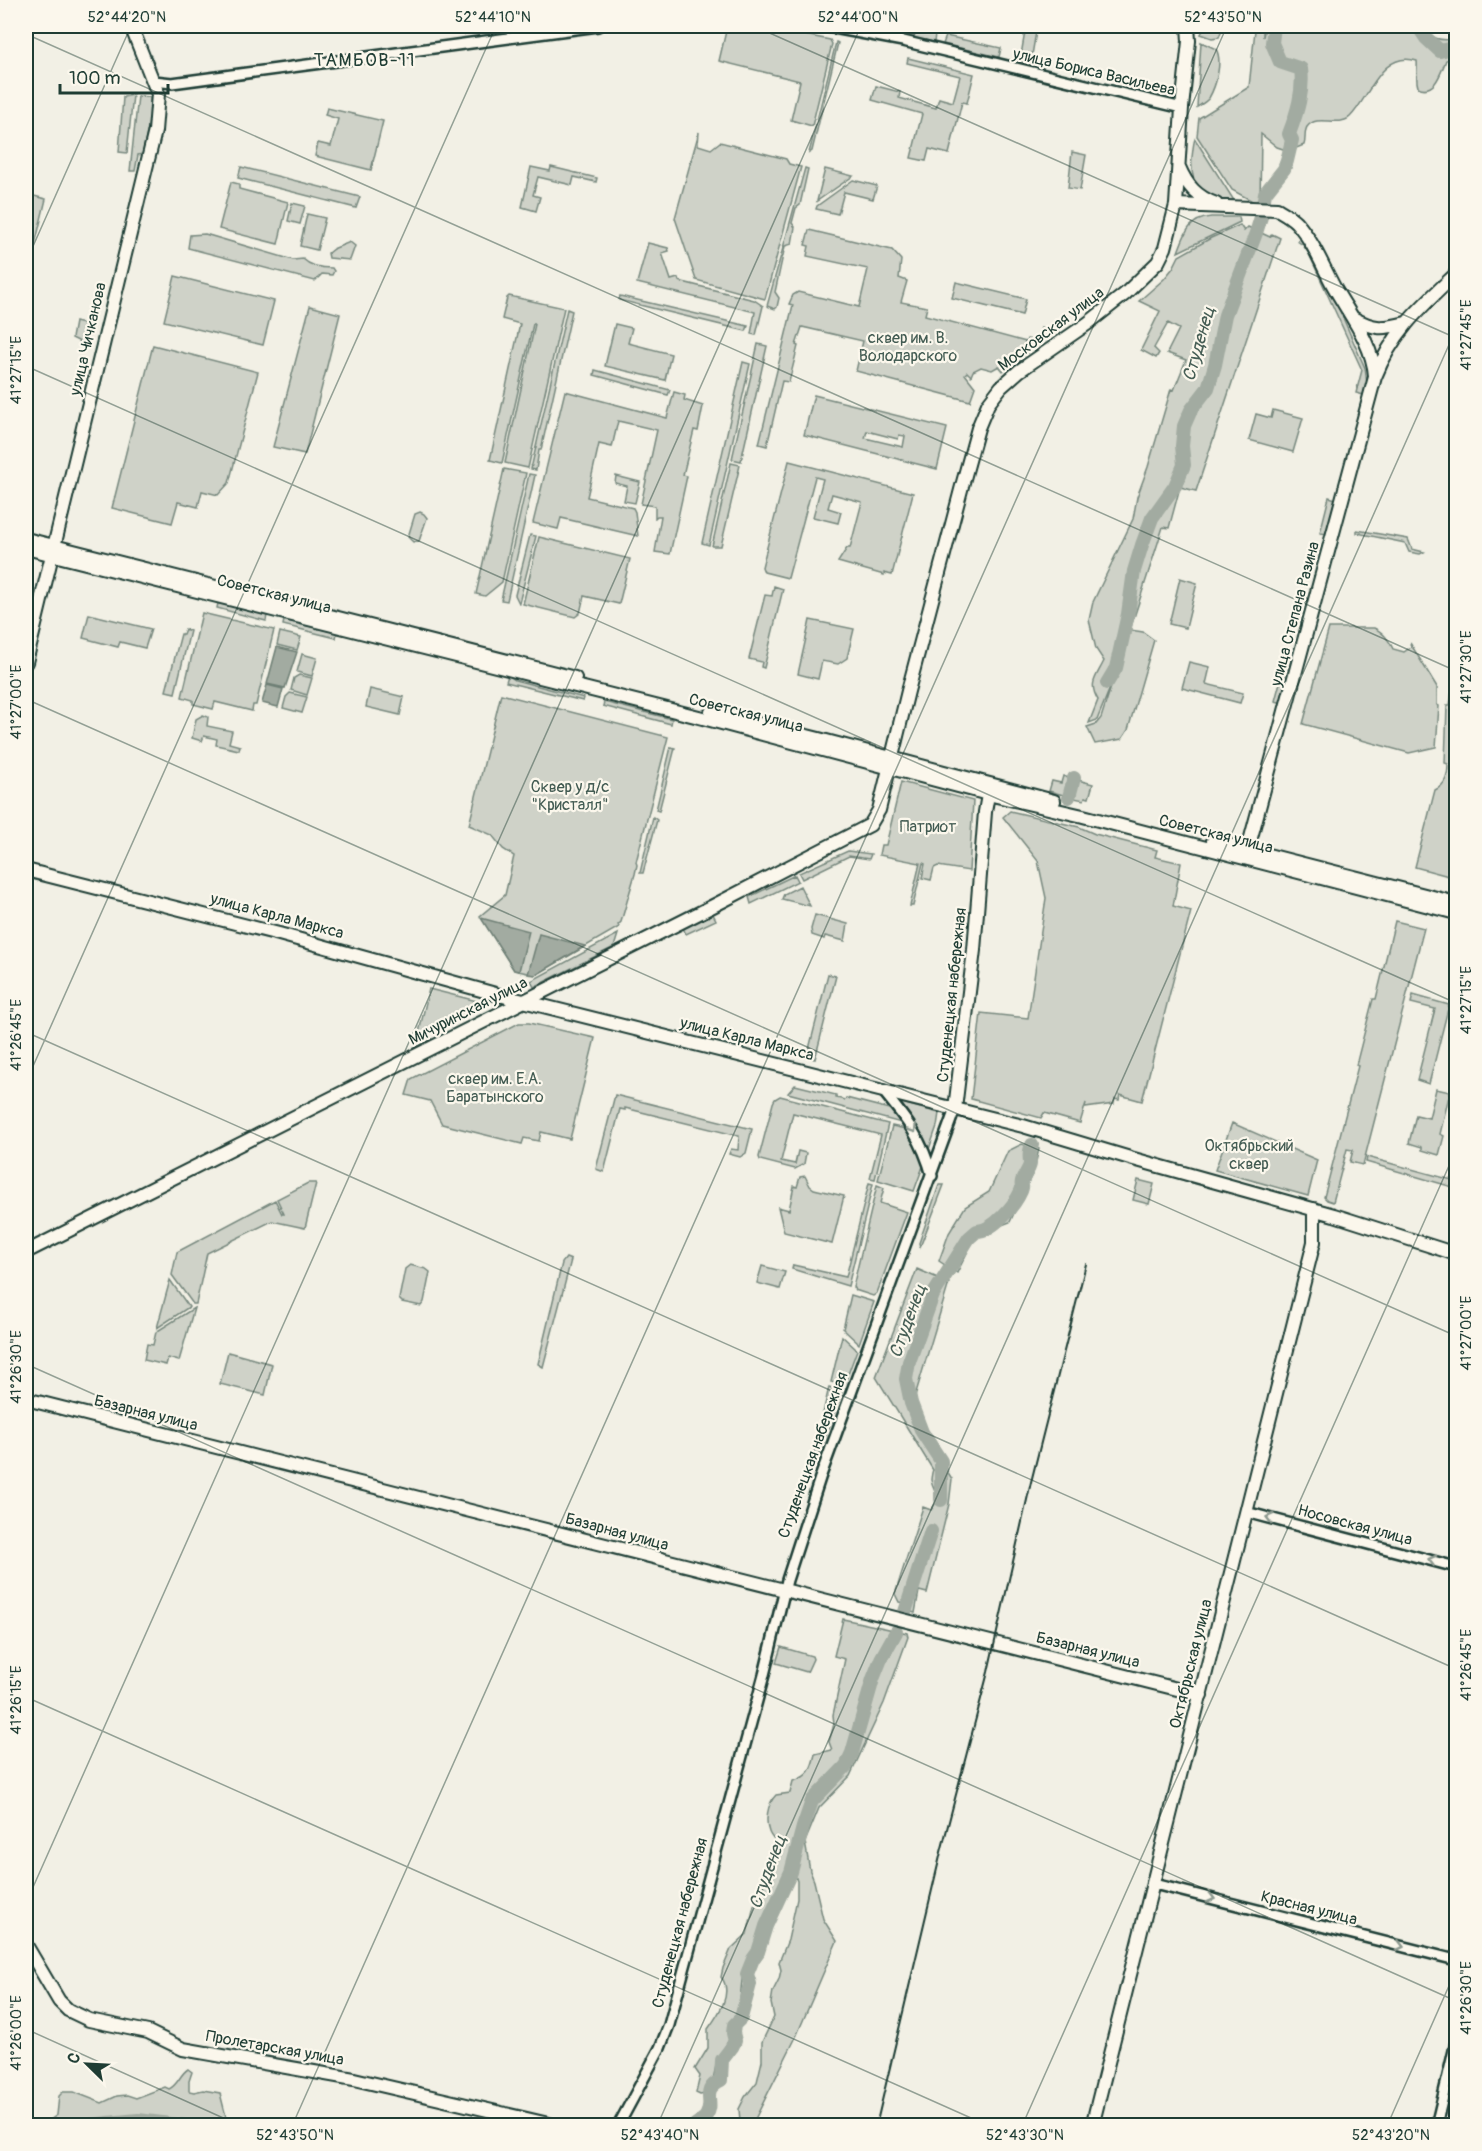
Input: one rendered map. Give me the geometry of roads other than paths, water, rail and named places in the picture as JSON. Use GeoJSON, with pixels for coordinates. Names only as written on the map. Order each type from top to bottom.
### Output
{"type":"FeatureCollection","features":[{"type":"Feature","properties":{"kind":"main road","name":"улица Чичканова"},"geometry":{"type":"LineString","coordinates":[[26,662],[155,131],[158,102],[154,81],[131,26]]}},
{"type":"Feature","properties":{"kind":"main road","name":"Московская улица"},"geometry":{"type":"LineString","coordinates":[[895,762],[910,682],[978,428],[988,404],[1001,387],[1019,371],[1103,312],[1158,262],[1170,236],[1176,205],[1189,41],[1188,26]]}},
{"type":"Feature","properties":{"kind":"main road"},"geometry":{"type":"LineString","coordinates":[[1178,165],[1189,187],[1205,200],[1223,206]]}},
{"type":"Feature","properties":{"kind":"main road"},"geometry":{"type":"LineString","coordinates":[[1176,205],[1277,209],[1296,222],[1309,239],[1353,318],[1371,357],[1375,377]]}},
{"type":"Feature","properties":{"kind":"main road","name":"улица Степана Разина"},"geometry":{"type":"LineString","coordinates":[[1247,854],[1375,377],[1390,343],[1406,322],[1456,274]]}},
{"type":"Feature","properties":{"kind":"main road"},"geometry":{"type":"LineString","coordinates":[[1353,318],[1375,328],[1386,328],[1406,322]]}},
{"type":"Feature","properties":{"kind":"main road"},"geometry":{"type":"LineString","coordinates":[[26,539],[54,551]]}},
{"type":"Feature","properties":{"kind":"main road","name":"Советская улица"},"geometry":{"type":"LineString","coordinates":[[26,548],[54,551],[895,762],[1083,813],[1456,903]]}},
{"type":"Feature","properties":{"kind":"main road","name":"Мичуринская улица"},"geometry":{"type":"LineString","coordinates":[[26,1252],[863,830],[872,822],[879,810],[895,762]]}},
{"type":"Feature","properties":{"kind":"main road","name":"Студенецкая набережная"},"geometry":{"type":"LineString","coordinates":[[955,1108],[975,950],[985,813],[989,789]]}},
{"type":"Feature","properties":{"kind":"main road","name":"Советская улица"},"geometry":{"type":"LineString","coordinates":[[1247,854],[1456,913]]}},
{"type":"Feature","properties":{"kind":"main road","name":"улица Карла Маркса"},"geometry":{"type":"LineString","coordinates":[[26,870],[212,916],[525,1001],[1023,1126],[1314,1209],[1456,1254]]}},
{"type":"Feature","properties":{"kind":"main road","name":"Октябрьская улица"},"geometry":{"type":"LineString","coordinates":[[1092,2126],[1314,1242],[1314,1209]]}},
{"type":"Feature","properties":{"kind":"main road","name":"Базарная улица"},"geometry":{"type":"LineString","coordinates":[[26,1399],[1200,1695]]}},
{"type":"Feature","properties":{"kind":"main road","name":"Пролетарская улица"},"geometry":{"type":"LineString","coordinates":[[26,1945],[59,2001],[68,2010],[89,2020],[148,2032],[183,2049],[354,2079],[557,2126]]}},
{"type":"Feature","properties":{"kind":"street"},"geometry":{"type":"LineString","coordinates":[[154,81],[172,83],[598,26]]}},
{"type":"Feature","properties":{"kind":"street","name":"улица Бориса Васильева"},"geometry":{"type":"LineString","coordinates":[[823,26],[903,42],[1182,108]]}},
{"type":"Feature","properties":{"kind":"street"},"geometry":{"type":"LineString","coordinates":[[881,1089],[920,1140],[932,1176]]}},
{"type":"Feature","properties":{"kind":"street","name":"Студенецкая набережная"},"geometry":{"type":"LineString","coordinates":[[618,2126],[660,2048],[669,2025],[756,1706],[784,1591],[820,1478],[955,1108]]}},
{"type":"Feature","properties":{"kind":"street","name":"Носовская улица"},"geometry":{"type":"LineString","coordinates":[[1246,1512],[1456,1567]]}},
{"type":"Feature","properties":{"kind":"street","name":"Красная улица"},"geometry":{"type":"LineString","coordinates":[[1154,1884],[1456,1960]]}},
{"type":"Feature","properties":{"kind":"street"},"geometry":{"type":"LineString","coordinates":[[1436,2126],[1456,2042]]}},
{"type":"Feature","properties":{"kind":"waterway","name":"Студенец"},"geometry":{"type":"LineString","coordinates":[[1107,683],[1116,668],[1128,614],[1134,571],[1142,545],[1152,518],[1175,486],[1184,465],[1182,446],[1184,426],[1191,410],[1208,388],[1225,315],[1256,233],[1265,193],[1284,169],[1287,161],[1292,140],[1289,134],[1301,94],[1302,77],[1301,69],[1280,62],[1272,43],[1274,26]]}},
{"type":"Feature","properties":{"kind":"waterway","name":"Студенец"},"geometry":{"type":"LineString","coordinates":[[1418,26],[1426,38],[1440,51],[1456,47]]}},
{"type":"Feature","properties":{"kind":"waterway","name":"Студенец"},"geometry":{"type":"LineString","coordinates":[[1069,797],[1074,778]]}},
{"type":"Feature","properties":{"kind":"waterway","name":"Студенец"},"geometry":{"type":"LineString","coordinates":[[941,1500],[941,1461],[922,1432],[911,1403],[906,1379],[909,1362],[933,1295],[969,1238],[977,1231],[990,1227],[996,1222],[1009,1210],[1018,1197],[1030,1164],[1032,1145]]}},
{"type":"Feature","properties":{"kind":"waterway","name":"Студенец"},"geometry":{"type":"LineString","coordinates":[[905,1612],[931,1531]]}},
{"type":"Feature","properties":{"kind":"waterway","name":"Студенец"},"geometry":{"type":"LineString","coordinates":[[694,2126],[704,2119],[709,2111],[709,2093],[714,2084],[721,2080],[722,2060],[735,2041],[734,2025],[741,2018],[750,1984],[747,1974],[791,1872],[812,1801],[846,1766],[852,1753],[873,1679],[896,1632]]}},
{"type":"Feature","properties":{"kind":"waterway","name":"Студенец"},"geometry":{"type":"LineString","coordinates":[[79,2126],[138,2120],[186,2126]]}},
{"type":"Feature","properties":{"kind":"railway"},"geometry":{"type":"LineString","coordinates":[[876,2126],[941,1852],[988,1672],[1031,1482],[1086,1264]]}},
{"type":"Feature","properties":{"kind":"district","name":"ТАМБОВ-11"},"geometry":{"type":"Point","coordinates":[365,60]}},
{"type":"Feature","properties":{"kind":"park label","name":"cквер им. В. Володарского"},"geometry":{"type":"Point","coordinates":[908,347]}},
{"type":"Feature","properties":{"kind":"park label","name":"Сквер у д/с \"Кристалл\""},"geometry":{"type":"Point","coordinates":[570,796]}},
{"type":"Feature","properties":{"kind":"park label","name":"Патриот"},"geometry":{"type":"Point","coordinates":[928,827]}},
{"type":"Feature","properties":{"kind":"park label","name":"сквер им. Е.А. Баратынского"},"geometry":{"type":"Point","coordinates":[495,1088]}},
{"type":"Feature","properties":{"kind":"park label","name":"Октябрьский сквер"},"geometry":{"type":"Point","coordinates":[1249,1155]}}]}
